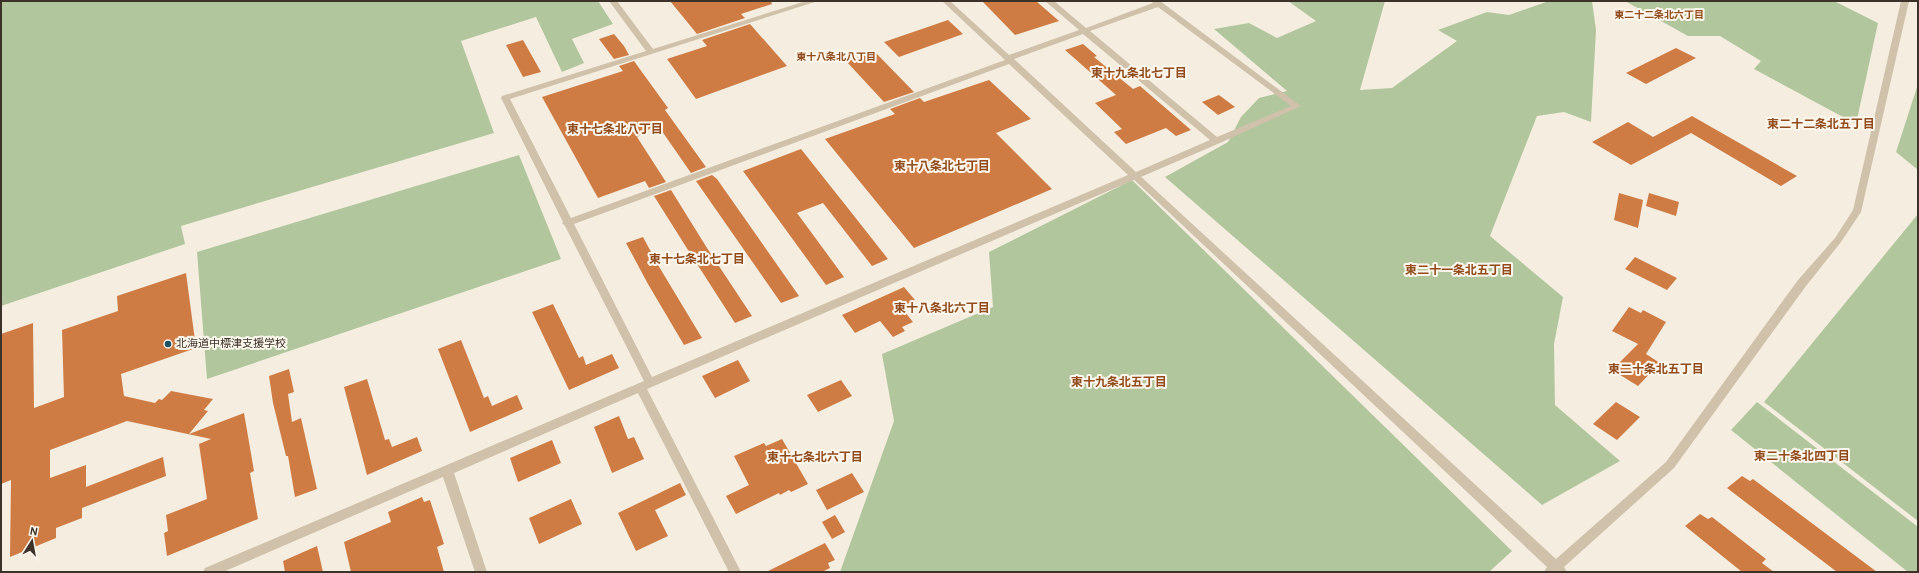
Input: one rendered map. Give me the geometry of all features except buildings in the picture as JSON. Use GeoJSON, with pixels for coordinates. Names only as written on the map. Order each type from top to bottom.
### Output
{"type":"FeatureCollection","features":[{"type":"Feature","properties":{"kind":"street"},"geometry":{"type":"LineString","coordinates":[[613,1],[651,52]]}},
{"type":"Feature","properties":{"kind":"street"},"geometry":{"type":"LineString","coordinates":[[735,572],[567,222],[505,98],[814,1]]}},
{"type":"Feature","properties":{"kind":"street"},"geometry":{"type":"LineString","coordinates":[[946,1],[1010,59],[1556,570],[1670,465],[1802,283],[1838,240],[1858,210],[1905,1]]}},
{"type":"Feature","properties":{"kind":"street"},"geometry":{"type":"LineString","coordinates":[[1049,1],[1217,141]]}},
{"type":"Feature","properties":{"kind":"street"},"geometry":{"type":"LineString","coordinates":[[209,572],[1297,106],[1157,2],[1010,59],[567,222]]}},
{"type":"Feature","properties":{"kind":"street"},"geometry":{"type":"LineString","coordinates":[[447,470],[481,572]]}},
{"type":"Feature","properties":{"kind":"green space"},"geometry":{"type":"Polygon","coordinates":[[[1,1],[598,1],[613,24],[572,39],[584,63],[562,72],[536,17],[461,41],[494,133],[181,226],[185,244],[1,306],[1,1]]]}},
{"type":"Feature","properties":{"kind":"green space"},"geometry":{"type":"Polygon","coordinates":[[[1288,1],[1385,1],[1360,90],[1392,88],[1457,41],[1438,30],[1487,12],[1509,15],[1549,1],[1592,1],[1596,30],[1591,122],[1564,112],[1537,116],[1490,236],[1563,297],[1554,344],[1555,405],[1620,461],[1542,505],[1165,177],[1228,142],[1241,117],[1259,98],[1287,91],[1214,29],[1249,23],[1277,38],[1316,21],[1288,1]]]}},
{"type":"Feature","properties":{"kind":"green space"},"geometry":{"type":"Polygon","coordinates":[[[1625,1],[1834,1],[1878,23],[1856,124],[1754,69],[1761,61],[1720,36],[1688,36],[1625,1]]]}},
{"type":"Feature","properties":{"kind":"green space"},"geometry":{"type":"Polygon","coordinates":[[[1918,84],[1918,170],[1896,152],[1918,84]]]}},
{"type":"Feature","properties":{"kind":"green space"},"geometry":{"type":"Polygon","coordinates":[[[519,155],[561,259],[207,379],[197,252],[519,155]]]}},
{"type":"Feature","properties":{"kind":"green space"},"geometry":{"type":"Polygon","coordinates":[[[1132,180],[1512,551],[1489,572],[840,572],[894,421],[882,354],[993,307],[989,252],[1132,180]]]}},
{"type":"Feature","properties":{"kind":"green space"},"geometry":{"type":"Polygon","coordinates":[[[1918,214],[1918,521],[1764,402],[1918,214]]]}},
{"type":"Feature","properties":{"kind":"green space"},"geometry":{"type":"Polygon","coordinates":[[[1757,402],[1918,527],[1918,572],[1908,572],[1731,430],[1757,402]]]}},
{"type":"Feature","properties":{"kind":"place","name":"北海道中標津支援学校"},"geometry":{"type":"Point","coordinates":[168,344]}},
{"type":"Feature","properties":{"kind":"district","name":"東二十二条北六丁目"},"geometry":{"type":"Point","coordinates":[1659,15]}},
{"type":"Feature","properties":{"kind":"district","name":"東十八条北八丁目"},"geometry":{"type":"Point","coordinates":[836,57]}},
{"type":"Feature","properties":{"kind":"district","name":"東十九条北七丁目"},"geometry":{"type":"Point","coordinates":[1139,74]}},
{"type":"Feature","properties":{"kind":"district","name":"東二十二条北五丁目"},"geometry":{"type":"Point","coordinates":[1821,125]}},
{"type":"Feature","properties":{"kind":"district","name":"東十七条北八丁目"},"geometry":{"type":"Point","coordinates":[615,130]}},
{"type":"Feature","properties":{"kind":"district","name":"東十八条北七丁目"},"geometry":{"type":"Point","coordinates":[942,167]}},
{"type":"Feature","properties":{"kind":"district","name":"東十七条北七丁目"},"geometry":{"type":"Point","coordinates":[697,260]}},
{"type":"Feature","properties":{"kind":"district","name":"東二十一条北五丁目"},"geometry":{"type":"Point","coordinates":[1459,271]}},
{"type":"Feature","properties":{"kind":"district","name":"東十八条北六丁目"},"geometry":{"type":"Point","coordinates":[942,309]}},
{"type":"Feature","properties":{"kind":"district","name":"東二十条北五丁目"},"geometry":{"type":"Point","coordinates":[1656,370]}},
{"type":"Feature","properties":{"kind":"district","name":"東十九条北五丁目"},"geometry":{"type":"Point","coordinates":[1119,383]}},
{"type":"Feature","properties":{"kind":"district","name":"東二十条北四丁目"},"geometry":{"type":"Point","coordinates":[1802,457]}},
{"type":"Feature","properties":{"kind":"district","name":"東十七条北六丁目"},"geometry":{"type":"Point","coordinates":[815,458]}}]}
